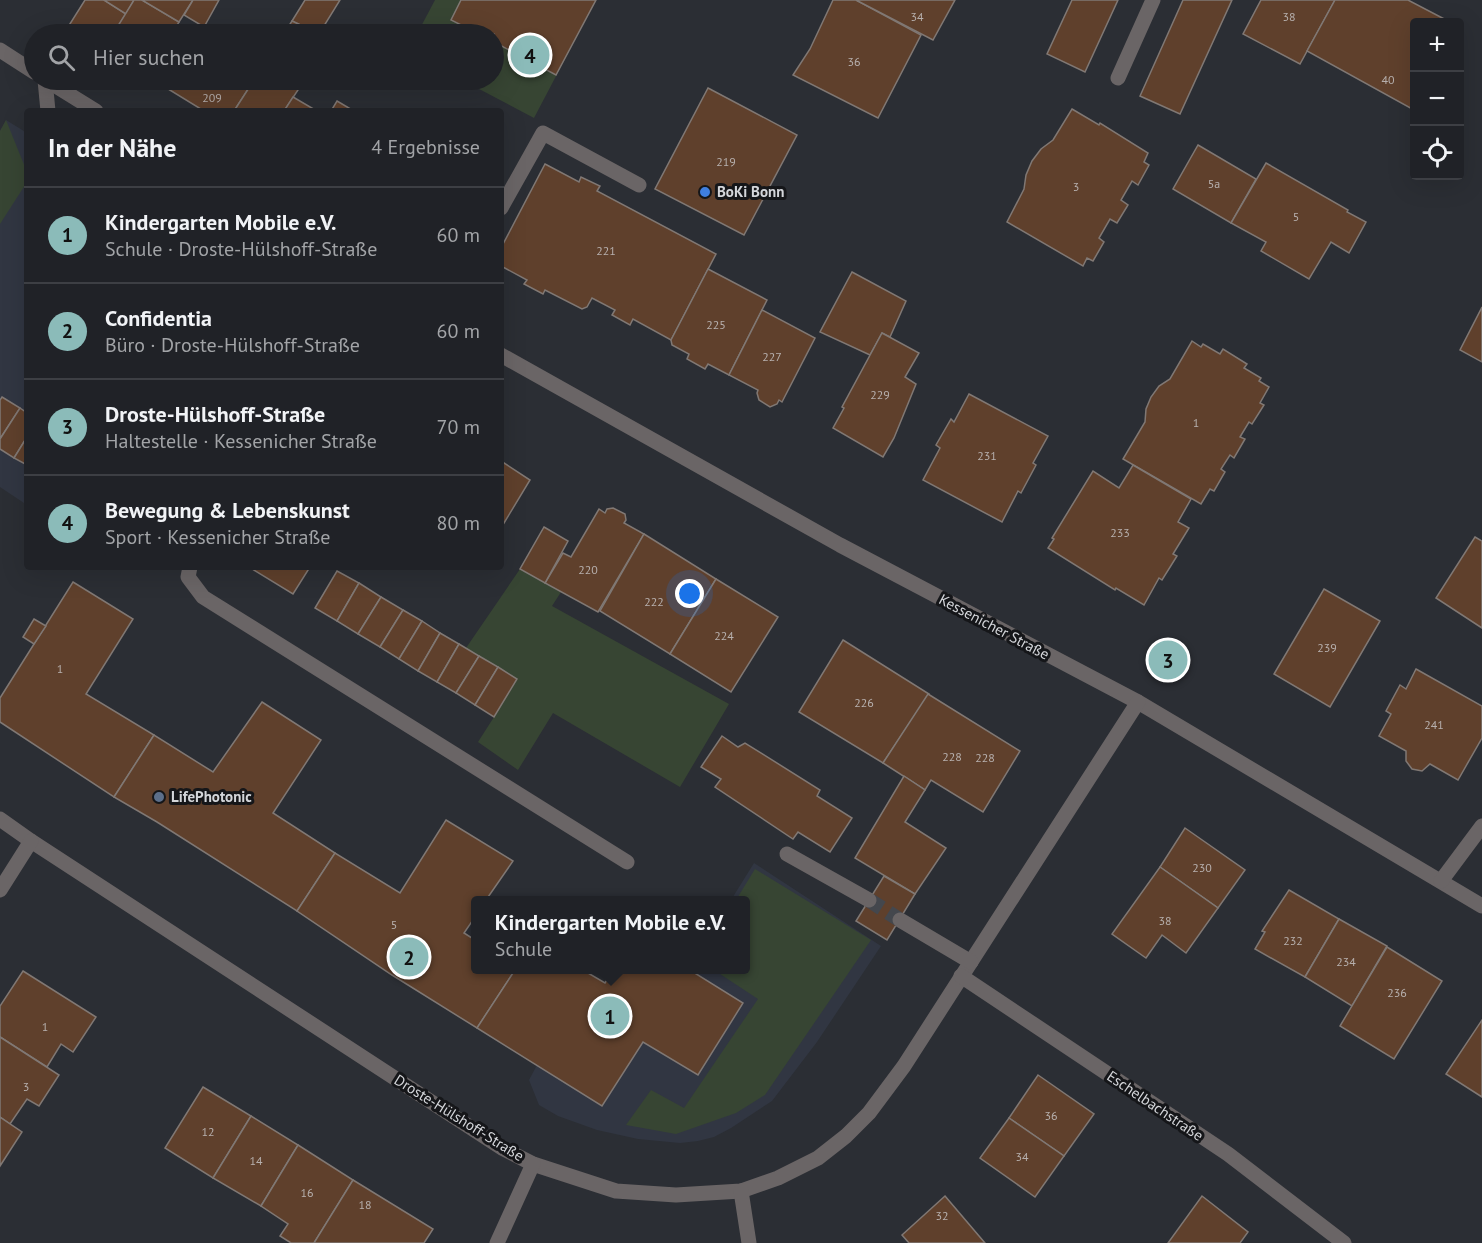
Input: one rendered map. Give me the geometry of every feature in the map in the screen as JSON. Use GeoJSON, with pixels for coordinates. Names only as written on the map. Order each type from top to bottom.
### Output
{"type":"FeatureCollection","features":[{"type":"Feature","properties":{"kind":"street"},"geometry":{"type":"LineString","coordinates":[[1118,78],[1153,0]]}},
{"type":"Feature","properties":{"kind":"street"},"geometry":{"type":"LineString","coordinates":[[0,50],[24,66]]}},
{"type":"Feature","properties":{"kind":"street"},"geometry":{"type":"LineString","coordinates":[[47,90],[48,108]]}},
{"type":"Feature","properties":{"kind":"street"},"geometry":{"type":"LineString","coordinates":[[62,90],[91,108]]}},
{"type":"Feature","properties":{"kind":"street"},"geometry":{"type":"LineString","coordinates":[[504,203],[543,133],[639,185]]}},
{"type":"Feature","properties":{"kind":"street","name":"Kessenicher Straße"},"geometry":{"type":"LineString","coordinates":[[504,357],[840,545],[1138,702],[1482,906]]}},
{"type":"Feature","properties":{"kind":"street"},"geometry":{"type":"LineString","coordinates":[[189,570],[188,577],[203,597],[627,862]]}},
{"type":"Feature","properties":{"kind":"street","name":"Droste-Hülshoff-Straße"},"geometry":{"type":"LineString","coordinates":[[0,819],[502,1148],[533,1164],[616,1191],[676,1196],[741,1191],[778,1178],[818,1158],[846,1136],[869,1113],[904,1066],[1138,702]]}},
{"type":"Feature","properties":{"kind":"street"},"geometry":{"type":"LineString","coordinates":[[1441,881],[1482,826]]}},
{"type":"Feature","properties":{"kind":"street"},"geometry":{"type":"LineString","coordinates":[[0,890],[31,841]]}},
{"type":"Feature","properties":{"kind":"street"},"geometry":{"type":"LineString","coordinates":[[787,854],[869,900]]}},
{"type":"Feature","properties":{"kind":"street"},"geometry":{"type":"LineString","coordinates":[[900,920],[971,962]]}},
{"type":"Feature","properties":{"kind":"street","name":"Eschelbachstraße"},"geometry":{"type":"LineString","coordinates":[[961,976],[1228,1154],[1344,1243]]}},
{"type":"Feature","properties":{"kind":"street"},"geometry":{"type":"LineString","coordinates":[[497,1243],[533,1164]]}},
{"type":"Feature","properties":{"kind":"street"},"geometry":{"type":"LineString","coordinates":[[741,1191],[749,1243]]}},
{"type":"Feature","properties":{"kind":"shaded area"},"geometry":{"type":"Polygon","coordinates":[[[6,120],[24,131],[24,503],[0,487],[0,131],[6,120]]]}},
{"type":"Feature","properties":{"kind":"shaded area"},"geometry":{"type":"Polygon","coordinates":[[[754,863],[881,946],[817,1042],[772,1101],[714,1137],[680,1143],[638,1139],[597,1130],[558,1116],[539,1105],[529,1080],[537,1065],[602,1106],[643,1042],[698,1075],[743,1003],[696,974],[750,974],[750,896],[733,896],[754,863]]]}},
{"type":"Feature","properties":{"kind":"green space"},"geometry":{"type":"Polygon","coordinates":[[[435,0],[596,0],[534,118],[481,90],[504,90],[504,24],[422,24],[435,0]]]}},
{"type":"Feature","properties":{"kind":"green space"},"geometry":{"type":"Polygon","coordinates":[[[6,120],[24,165],[24,187],[0,224],[0,131],[6,120]]]}},
{"type":"Feature","properties":{"kind":"green space"},"geometry":{"type":"Polygon","coordinates":[[[520,569],[561,592],[552,606],[729,704],[680,787],[553,713],[518,770],[478,742],[494,717],[466,648],[520,569]]]}},
{"type":"Feature","properties":{"kind":"green space"},"geometry":{"type":"Polygon","coordinates":[[[755,869],[871,940],[765,1095],[736,1113],[676,1134],[626,1125],[651,1090],[684,1108],[758,999],[720,974],[750,974],[750,896],[738,896],[755,869]]]}},
{"type":"Feature","properties":{"kind":"building"},"geometry":{"type":"Polygon","coordinates":[[[85,0],[104,0],[126,14],[120,24],[70,24],[85,0]]]}},
{"type":"Feature","properties":{"kind":"building"},"geometry":{"type":"Polygon","coordinates":[[[104,0],[134,0],[126,14],[104,0]]]}},
{"type":"Feature","properties":{"kind":"building"},"geometry":{"type":"Polygon","coordinates":[[[134,0],[142,0],[179,22],[178,24],[119,24],[134,0]]]}},
{"type":"Feature","properties":{"kind":"building"},"geometry":{"type":"Polygon","coordinates":[[[142,0],[193,0],[179,22],[142,0]]]}},
{"type":"Feature","properties":{"kind":"building"},"geometry":{"type":"Polygon","coordinates":[[[193,0],[219,0],[206,24],[199,24],[184,15],[193,0]]]}},
{"type":"Feature","properties":{"kind":"building"},"geometry":{"type":"Polygon","coordinates":[[[305,0],[340,0],[325,24],[298,24],[292,21],[305,0]]]}},
{"type":"Feature","properties":{"kind":"building"},"geometry":{"type":"Polygon","coordinates":[[[461,0],[596,0],[556,75],[504,47],[504,24],[459,24],[451,20],[461,0]]]}},
{"type":"Feature","properties":{"kind":"building"},"geometry":{"type":"Polygon","coordinates":[[[833,0],[856,0],[921,35],[878,118],[793,75],[810,49],[833,0]]]}},
{"type":"Feature","properties":{"kind":"building"},"geometry":{"type":"Polygon","coordinates":[[[856,0],[955,0],[933,40],[856,0]]]}},
{"type":"Feature","properties":{"kind":"building"},"geometry":{"type":"Polygon","coordinates":[[[1072,0],[1118,0],[1085,72],[1047,54],[1072,0]]]}},
{"type":"Feature","properties":{"kind":"building"},"geometry":{"type":"Polygon","coordinates":[[[1183,0],[1232,0],[1180,114],[1140,96],[1183,0]]]}},
{"type":"Feature","properties":{"kind":"building"},"geometry":{"type":"Polygon","coordinates":[[[1261,0],[1335,0],[1300,64],[1243,34],[1261,0]]]}},
{"type":"Feature","properties":{"kind":"building"},"geometry":{"type":"Polygon","coordinates":[[[1335,0],[1408,0],[1442,18],[1410,18],[1410,108],[1307,51],[1335,0]]]}},
{"type":"Feature","properties":{"kind":"building"},"geometry":{"type":"Polygon","coordinates":[[[708,88],[797,135],[744,235],[655,189],[708,88]]]}},
{"type":"Feature","properties":{"kind":"building"},"geometry":{"type":"Polygon","coordinates":[[[170,90],[248,90],[236,108],[199,108],[170,90]]]}},
{"type":"Feature","properties":{"kind":"building"},"geometry":{"type":"Polygon","coordinates":[[[248,90],[298,90],[286,108],[236,108],[248,90]]]}},
{"type":"Feature","properties":{"kind":"building"},"geometry":{"type":"Polygon","coordinates":[[[293,97],[312,108],[286,108],[293,97]]]}},
{"type":"Feature","properties":{"kind":"building"},"geometry":{"type":"Polygon","coordinates":[[[337,101],[349,108],[333,108],[337,101]]]}},
{"type":"Feature","properties":{"kind":"building"},"geometry":{"type":"Polygon","coordinates":[[[1072,109],[1099,125],[1100,123],[1148,153],[1144,162],[1149,165],[1138,185],[1132,181],[1121,200],[1128,205],[1117,223],[1110,219],[1099,238],[1104,242],[1093,261],[1087,258],[1083,266],[1007,222],[1024,189],[1026,175],[1032,161],[1041,149],[1053,140],[1072,109]]]}},
{"type":"Feature","properties":{"kind":"building"},"geometry":{"type":"Polygon","coordinates":[[[1198,145],[1256,179],[1231,223],[1173,189],[1198,145]]]}},
{"type":"Feature","properties":{"kind":"building"},"geometry":{"type":"Polygon","coordinates":[[[1266,163],[1366,222],[1349,253],[1331,242],[1309,279],[1261,251],[1266,242],[1231,223],[1266,163]]]}},
{"type":"Feature","properties":{"kind":"building"},"geometry":{"type":"Polygon","coordinates":[[[545,164],[579,182],[581,177],[600,186],[597,191],[716,254],[671,340],[633,319],[630,325],[612,315],[615,310],[592,298],[587,307],[582,309],[545,290],[543,294],[524,284],[527,280],[504,268],[504,242],[545,164]]]}},
{"type":"Feature","properties":{"kind":"building"},"geometry":{"type":"Polygon","coordinates":[[[708,269],[767,300],[729,375],[708,364],[705,369],[687,359],[689,354],[672,345],[671,340],[708,269]]]}},
{"type":"Feature","properties":{"kind":"building"},"geometry":{"type":"Polygon","coordinates":[[[852,272],[906,301],[890,337],[882,333],[870,355],[820,332],[852,272]]]}},
{"type":"Feature","properties":{"kind":"building"},"geometry":{"type":"Polygon","coordinates":[[[1482,307],[1482,362],[1460,350],[1482,307]]]}},
{"type":"Feature","properties":{"kind":"building"},"geometry":{"type":"Polygon","coordinates":[[[762,310],[815,338],[782,402],[779,400],[777,404],[770,407],[759,400],[758,390],[729,375],[762,310]]]}},
{"type":"Feature","properties":{"kind":"building"},"geometry":{"type":"Polygon","coordinates":[[[882,333],[919,353],[905,377],[916,384],[894,438],[883,457],[833,428],[882,333]]]}},
{"type":"Feature","properties":{"kind":"building"},"geometry":{"type":"Polygon","coordinates":[[[1192,341],[1201,347],[1203,344],[1220,354],[1223,349],[1247,364],[1244,368],[1261,378],[1259,381],[1269,387],[1260,403],[1264,405],[1240,437],[1245,439],[1234,458],[1230,455],[1221,469],[1225,472],[1214,491],[1210,489],[1201,504],[1123,459],[1145,422],[1146,409],[1151,397],[1159,386],[1170,379],[1192,341]]]}},
{"type":"Feature","properties":{"kind":"building"},"geometry":{"type":"Polygon","coordinates":[[[969,394],[1048,436],[1033,463],[1036,465],[1021,493],[1018,491],[1002,522],[923,480],[940,448],[936,445],[951,419],[954,422],[969,394]]]}},
{"type":"Feature","properties":{"kind":"building"},"geometry":{"type":"Polygon","coordinates":[[[2,397],[20,408],[0,439],[0,400],[2,397]]]}},
{"type":"Feature","properties":{"kind":"building"},"geometry":{"type":"Polygon","coordinates":[[[20,408],[24,411],[24,442],[14,458],[0,449],[0,439],[20,408]]]}},
{"type":"Feature","properties":{"kind":"building"},"geometry":{"type":"Polygon","coordinates":[[[24,442],[24,463],[14,458],[24,442]]]}},
{"type":"Feature","properties":{"kind":"building"},"geometry":{"type":"Polygon","coordinates":[[[504,463],[530,480],[504,523],[504,463]]]}},
{"type":"Feature","properties":{"kind":"building"},"geometry":{"type":"Polygon","coordinates":[[[1133,465],[1191,499],[1178,522],[1189,528],[1173,554],[1177,556],[1162,580],[1159,578],[1144,605],[1116,588],[1115,590],[1048,548],[1093,471],[1119,488],[1133,465]]]}},
{"type":"Feature","properties":{"kind":"building"},"geometry":{"type":"Polygon","coordinates":[[[613,508],[625,514],[624,523],[644,534],[598,612],[545,583],[563,553],[571,557],[599,509],[605,513],[607,509],[613,508]]]}},
{"type":"Feature","properties":{"kind":"building"},"geometry":{"type":"Polygon","coordinates":[[[544,527],[568,541],[545,583],[520,569],[544,527]]]}},
{"type":"Feature","properties":{"kind":"building"},"geometry":{"type":"Polygon","coordinates":[[[644,534],[716,579],[670,654],[600,611],[644,534]]]}},
{"type":"Feature","properties":{"kind":"building"},"geometry":{"type":"Polygon","coordinates":[[[1475,537],[1482,541],[1482,628],[1436,598],[1475,537]]]}},
{"type":"Feature","properties":{"kind":"building"},"geometry":{"type":"Polygon","coordinates":[[[254,570],[308,570],[293,594],[254,570]]]}},
{"type":"Feature","properties":{"kind":"building"},"geometry":{"type":"Polygon","coordinates":[[[337,571],[359,583],[337,621],[315,608],[337,571]]]}},
{"type":"Feature","properties":{"kind":"building"},"geometry":{"type":"Polygon","coordinates":[[[716,579],[778,617],[731,692],[670,654],[716,579]]]}},
{"type":"Feature","properties":{"kind":"building"},"geometry":{"type":"Polygon","coordinates":[[[73,582],[133,619],[86,694],[154,735],[114,797],[0,722],[0,698],[73,582]]]}},
{"type":"Feature","properties":{"kind":"building"},"geometry":{"type":"Polygon","coordinates":[[[359,583],[381,597],[358,634],[337,621],[359,583]]]}},
{"type":"Feature","properties":{"kind":"building"},"geometry":{"type":"Polygon","coordinates":[[[1324,589],[1380,621],[1330,707],[1274,674],[1324,589]]]}},
{"type":"Feature","properties":{"kind":"building"},"geometry":{"type":"Polygon","coordinates":[[[381,597],[403,610],[380,647],[358,634],[381,597]]]}},
{"type":"Feature","properties":{"kind":"building"},"geometry":{"type":"Polygon","coordinates":[[[403,610],[422,621],[399,659],[380,647],[403,610]]]}},
{"type":"Feature","properties":{"kind":"building"},"geometry":{"type":"Polygon","coordinates":[[[34,619],[46,626],[34,644],[23,637],[34,619]]]}},
{"type":"Feature","properties":{"kind":"building"},"geometry":{"type":"Polygon","coordinates":[[[422,621],[440,633],[418,671],[399,659],[422,621]]]}},
{"type":"Feature","properties":{"kind":"building"},"geometry":{"type":"Polygon","coordinates":[[[440,633],[459,644],[437,682],[418,671],[440,633]]]}},
{"type":"Feature","properties":{"kind":"building"},"geometry":{"type":"Polygon","coordinates":[[[843,640],[929,694],[883,763],[799,712],[843,640]]]}},
{"type":"Feature","properties":{"kind":"building"},"geometry":{"type":"Polygon","coordinates":[[[459,644],[479,656],[456,693],[437,682],[459,644]]]}},
{"type":"Feature","properties":{"kind":"building"},"geometry":{"type":"Polygon","coordinates":[[[479,656],[498,667],[475,705],[456,693],[479,656]]]}},
{"type":"Feature","properties":{"kind":"building"},"geometry":{"type":"Polygon","coordinates":[[[498,667],[517,679],[494,717],[475,705],[498,667]]]}},
{"type":"Feature","properties":{"kind":"building"},"geometry":{"type":"Polygon","coordinates":[[[1416,669],[1482,706],[1482,738],[1458,780],[1430,764],[1422,771],[1412,769],[1406,761],[1406,751],[1379,736],[1391,714],[1386,711],[1400,685],[1406,689],[1416,669]]]}},
{"type":"Feature","properties":{"kind":"building"},"geometry":{"type":"Polygon","coordinates":[[[928,694],[1020,751],[983,812],[931,780],[925,790],[883,763],[928,694]]]}},
{"type":"Feature","properties":{"kind":"building"},"geometry":{"type":"Polygon","coordinates":[[[262,702],[321,740],[273,813],[335,853],[297,911],[114,797],[154,735],[213,772],[262,702]]]}},
{"type":"Feature","properties":{"kind":"building"},"geometry":{"type":"Polygon","coordinates":[[[722,736],[738,747],[745,743],[820,790],[817,796],[852,818],[830,852],[798,832],[793,839],[715,787],[721,779],[701,767],[722,736]]]}},
{"type":"Feature","properties":{"kind":"building"},"geometry":{"type":"Polygon","coordinates":[[[904,776],[925,790],[905,822],[946,848],[915,894],[855,858],[904,776]]]}},
{"type":"Feature","properties":{"kind":"building"},"geometry":{"type":"Polygon","coordinates":[[[446,820],[513,861],[489,896],[471,896],[471,923],[464,933],[471,937],[471,974],[512,974],[477,1028],[392,975],[297,911],[335,853],[400,893],[446,820]]]}},
{"type":"Feature","properties":{"kind":"building"},"geometry":{"type":"Polygon","coordinates":[[[1185,828],[1245,870],[1218,908],[1160,867],[1185,828]]]}},
{"type":"Feature","properties":{"kind":"building"},"geometry":{"type":"Polygon","coordinates":[[[1160,867],[1218,908],[1186,953],[1162,935],[1146,958],[1112,934],[1160,867]]]}},
{"type":"Feature","properties":{"kind":"building"},"geometry":{"type":"Polygon","coordinates":[[[884,876],[915,894],[887,940],[856,921],[884,876]]]}},
{"type":"Feature","properties":{"kind":"building"},"geometry":{"type":"Polygon","coordinates":[[[1289,890],[1339,919],[1305,977],[1255,949],[1265,932],[1262,931],[1289,890]]]}},
{"type":"Feature","properties":{"kind":"building"},"geometry":{"type":"Polygon","coordinates":[[[1339,919],[1387,946],[1352,1006],[1305,977],[1339,919]]]}},
{"type":"Feature","properties":{"kind":"building"},"geometry":{"type":"Polygon","coordinates":[[[1387,947],[1442,981],[1394,1059],[1340,1026],[1387,947]]]}},
{"type":"Feature","properties":{"kind":"building"},"geometry":{"type":"Polygon","coordinates":[[[23,971],[96,1017],[73,1052],[61,1044],[47,1067],[0,1037],[0,1006],[23,971]]]}},
{"type":"Feature","properties":{"kind":"building"},"geometry":{"type":"Polygon","coordinates":[[[512,974],[590,974],[605,983],[611,974],[696,974],[743,1003],[698,1075],[643,1042],[602,1106],[477,1028],[512,974]]]}},
{"type":"Feature","properties":{"kind":"building"},"geometry":{"type":"Polygon","coordinates":[[[1482,1020],[1482,1097],[1446,1074],[1482,1020]]]}},
{"type":"Feature","properties":{"kind":"building"},"geometry":{"type":"Polygon","coordinates":[[[0,1037],[59,1075],[39,1106],[27,1099],[10,1124],[0,1117],[0,1037]]]}},
{"type":"Feature","properties":{"kind":"building"},"geometry":{"type":"Polygon","coordinates":[[[1038,1075],[1094,1114],[1064,1156],[1009,1118],[1038,1075]]]}},
{"type":"Feature","properties":{"kind":"building"},"geometry":{"type":"Polygon","coordinates":[[[203,1087],[251,1116],[213,1178],[165,1148],[203,1087]]]}},
{"type":"Feature","properties":{"kind":"building"},"geometry":{"type":"Polygon","coordinates":[[[251,1116],[298,1145],[261,1206],[213,1178],[251,1116]]]}},
{"type":"Feature","properties":{"kind":"building"},"geometry":{"type":"Polygon","coordinates":[[[0,1117],[22,1132],[0,1166],[0,1117]]]}},
{"type":"Feature","properties":{"kind":"building"},"geometry":{"type":"Polygon","coordinates":[[[1009,1118],[1064,1156],[1035,1197],[980,1158],[1009,1118]]]}},
{"type":"Feature","properties":{"kind":"building"},"geometry":{"type":"Polygon","coordinates":[[[298,1145],[353,1180],[314,1243],[291,1243],[280,1236],[288,1224],[261,1206],[298,1145]]]}},
{"type":"Feature","properties":{"kind":"building"},"geometry":{"type":"Polygon","coordinates":[[[353,1180],[433,1229],[424,1243],[314,1243],[353,1180]]]}},
{"type":"Feature","properties":{"kind":"building"},"geometry":{"type":"Polygon","coordinates":[[[945,1196],[985,1243],[909,1243],[902,1235],[945,1196]]]}},
{"type":"Feature","properties":{"kind":"building"},"geometry":{"type":"Polygon","coordinates":[[[1202,1196],[1248,1232],[1240,1243],[1168,1243],[1202,1196]]]}},
{"type":"Feature","properties":{"kind":"tunnel"},"geometry":{"type":"LineString","coordinates":[[869,900],[900,920]]}},
{"type":"Feature","properties":{"kind":"place","name":"Bewegung & Lebenskunst"},"geometry":{"type":"Point","coordinates":[530,55]}},
{"type":"Feature","properties":{"kind":"place","name":"BoKi Bonn"},"geometry":{"type":"Point","coordinates":[705,192]}},
{"type":"Feature","properties":{"kind":"place","name":"Droste-Hülshoff-Straße"},"geometry":{"type":"Point","coordinates":[1168,660]}},
{"type":"Feature","properties":{"kind":"place","name":"LifePhotonic"},"geometry":{"type":"Point","coordinates":[159,797]}},
{"type":"Feature","properties":{"kind":"place","name":"Confidentia"},"geometry":{"type":"Point","coordinates":[409,957]}},
{"type":"Feature","properties":{"kind":"place","name":"Kindergarten Mobile e.V."},"geometry":{"type":"Point","coordinates":[610,1016]}}]}
